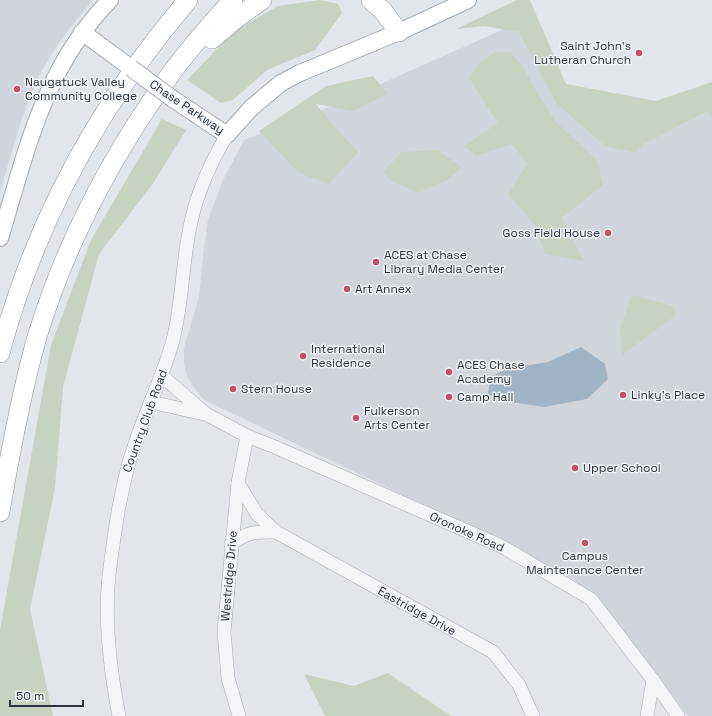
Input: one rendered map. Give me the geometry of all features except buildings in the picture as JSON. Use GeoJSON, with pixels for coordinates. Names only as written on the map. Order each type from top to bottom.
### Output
{"type":"FeatureCollection","features":[{"type":"Feature","properties":{"kind":"highway"},"geometry":{"type":"LineString","coordinates":[[0,353],[16,299],[31,257],[55,203],[79,156],[100,119],[142,56],[164,27],[188,0]]}},
{"type":"Feature","properties":{"kind":"highway"},"geometry":{"type":"LineString","coordinates":[[0,512],[28,372],[49,303],[91,204],[127,139],[168,78],[233,0]]}},
{"type":"Feature","properties":{"kind":"highway"},"geometry":{"type":"LineString","coordinates":[[127,139],[210,41],[238,17],[262,0]]}},
{"type":"Feature","properties":{"kind":"highway"},"geometry":{"type":"LineString","coordinates":[[371,0],[383,11],[399,32]]}},
{"type":"Feature","properties":{"kind":"main road"},"geometry":{"type":"LineString","coordinates":[[0,238],[26,148],[39,111],[57,74],[82,32],[110,0]]}},
{"type":"Feature","properties":{"kind":"main road","name":"Chase Parkway"},"geometry":{"type":"LineString","coordinates":[[82,32],[190,111],[227,135],[251,108],[281,83],[313,67],[399,32],[468,0]]}},
{"type":"Feature","properties":{"kind":"street","name":"Country Club Road"},"geometry":{"type":"LineString","coordinates":[[119,716],[115,695],[108,630],[108,587],[116,527],[128,466],[162,376],[177,324],[188,232],[195,204],[210,167],[227,135]]}},
{"type":"Feature","properties":{"kind":"street","name":"Oronoke Road"},"geometry":{"type":"LineString","coordinates":[[162,376],[206,414],[246,436],[275,447],[501,546],[591,599],[653,680],[678,716]]}},
{"type":"Feature","properties":{"kind":"street","name":"Oronoke Road"},"geometry":{"type":"LineString","coordinates":[[151,402],[206,414]]}},
{"type":"Feature","properties":{"kind":"street","name":"Westridge Drive"},"geometry":{"type":"LineString","coordinates":[[239,716],[228,678],[224,632],[231,544],[238,483],[246,436]]}},
{"type":"Feature","properties":{"kind":"street","name":"Eastridge Drive"},"geometry":{"type":"LineString","coordinates":[[238,483],[257,514],[276,532],[493,652],[519,685],[533,716]]}},
{"type":"Feature","properties":{"kind":"street","name":"Eastridge Drive"},"geometry":{"type":"LineString","coordinates":[[231,544],[243,536],[254,532],[276,532]]}},
{"type":"Feature","properties":{"kind":"street"},"geometry":{"type":"LineString","coordinates":[[647,716],[653,680]]}},
{"type":"Feature","properties":{"kind":"shaded area","name":"Naugatuck Valley Community College"},"geometry":{"type":"Polygon","coordinates":[[[0,0],[93,0],[69,29],[52,53],[38,78],[21,121],[0,192],[0,0]]]}},
{"type":"Feature","properties":{"kind":"shaded area","name":"ACES Chase Academy"},"geometry":{"type":"Polygon","coordinates":[[[520,22],[556,103],[712,105],[712,716],[688,716],[608,613],[573,579],[508,545],[204,400],[194,388],[186,374],[184,348],[199,297],[208,220],[223,180],[244,140],[322,110],[520,22]]]}},
{"type":"Feature","properties":{"kind":"green space"},"geometry":{"type":"Polygon","coordinates":[[[320,0],[338,4],[342,13],[315,50],[267,70],[233,100],[221,103],[187,80],[234,31],[278,6],[320,0]]]}},
{"type":"Feature","properties":{"kind":"green space"},"geometry":{"type":"Polygon","coordinates":[[[517,0],[530,0],[566,84],[656,101],[712,82],[712,118],[707,111],[644,144],[635,153],[605,146],[556,103],[519,32],[484,26],[456,29],[517,0]]]}},
{"type":"Feature","properties":{"kind":"green space"},"geometry":{"type":"Polygon","coordinates":[[[495,52],[510,52],[522,65],[537,93],[556,122],[597,160],[603,185],[562,218],[584,261],[545,254],[534,224],[508,194],[527,164],[512,144],[476,156],[464,146],[498,123],[469,78],[479,63],[495,52]]]}},
{"type":"Feature","properties":{"kind":"green space"},"geometry":{"type":"Polygon","coordinates":[[[373,76],[387,94],[353,111],[316,104],[358,152],[329,184],[299,173],[259,131],[326,86],[373,76]]]}},
{"type":"Feature","properties":{"kind":"green space"},"geometry":{"type":"Polygon","coordinates":[[[162,119],[186,130],[152,185],[99,254],[63,387],[55,488],[30,609],[53,716],[0,716],[0,630],[51,345],[91,240],[162,119]]]}},
{"type":"Feature","properties":{"kind":"green space"},"geometry":{"type":"Polygon","coordinates":[[[437,150],[462,167],[447,180],[418,193],[388,179],[383,172],[402,152],[437,150]]]}},
{"type":"Feature","properties":{"kind":"green space"},"geometry":{"type":"Polygon","coordinates":[[[632,295],[673,306],[676,315],[622,355],[620,329],[632,295]]]}},
{"type":"Feature","properties":{"kind":"green space"},"geometry":{"type":"Polygon","coordinates":[[[388,673],[451,716],[325,716],[304,674],[354,686],[388,673]]]}},
{"type":"Feature","properties":{"kind":"water"},"geometry":{"type":"Polygon","coordinates":[[[581,347],[605,364],[608,379],[587,399],[544,407],[504,401],[488,394],[490,377],[506,369],[548,362],[581,347]]]}},
{"type":"Feature","properties":{"kind":"place","name":"Saint John's Lutheran Church"},"geometry":{"type":"Point","coordinates":[639,53]}},
{"type":"Feature","properties":{"kind":"place","name":"Naugatuck Valley Community College"},"geometry":{"type":"Point","coordinates":[17,89]}},
{"type":"Feature","properties":{"kind":"place","name":"Goss Field House"},"geometry":{"type":"Point","coordinates":[608,233]}},
{"type":"Feature","properties":{"kind":"place","name":"ACES at Chase Library Media Center"},"geometry":{"type":"Point","coordinates":[376,262]}},
{"type":"Feature","properties":{"kind":"place","name":"Art Annex"},"geometry":{"type":"Point","coordinates":[347,289]}},
{"type":"Feature","properties":{"kind":"place","name":"International Residence"},"geometry":{"type":"Point","coordinates":[303,356]}},
{"type":"Feature","properties":{"kind":"place","name":"ACES Chase Academy"},"geometry":{"type":"Point","coordinates":[449,372]}},
{"type":"Feature","properties":{"kind":"place","name":"Stern House"},"geometry":{"type":"Point","coordinates":[233,389]}},
{"type":"Feature","properties":{"kind":"place","name":"Linky’s Place"},"geometry":{"type":"Point","coordinates":[623,395]}},
{"type":"Feature","properties":{"kind":"place","name":"Camp Hall"},"geometry":{"type":"Point","coordinates":[449,397]}},
{"type":"Feature","properties":{"kind":"place","name":"Fulkerson Arts Center"},"geometry":{"type":"Point","coordinates":[356,418]}},
{"type":"Feature","properties":{"kind":"place","name":"Upper School"},"geometry":{"type":"Point","coordinates":[575,468]}},
{"type":"Feature","properties":{"kind":"place","name":"Campus Maintenance Center"},"geometry":{"type":"Point","coordinates":[585,543]}}]}
